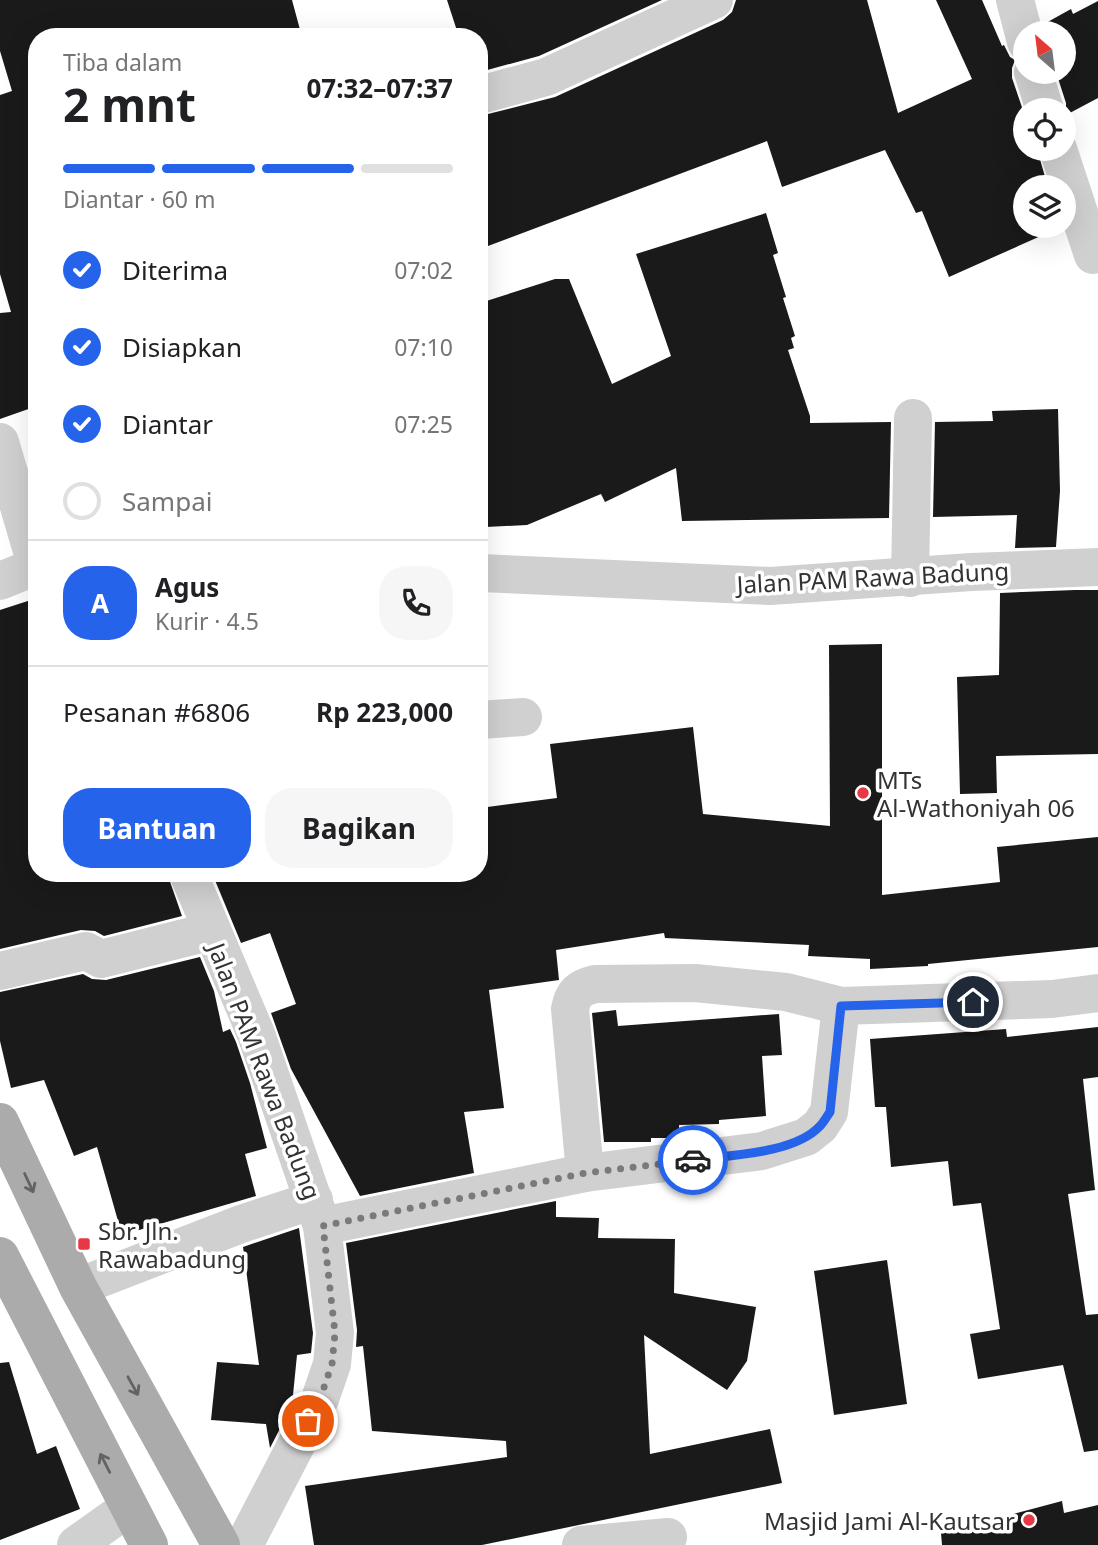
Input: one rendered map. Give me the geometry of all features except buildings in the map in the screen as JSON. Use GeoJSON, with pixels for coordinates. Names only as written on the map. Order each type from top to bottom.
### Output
{"type":"FeatureCollection","features":[{"type":"Feature","properties":{"kind":"main road"},"geometry":{"type":"LineString","coordinates":[[0,1122],[78,1287],[221,1545]]}},
{"type":"Feature","properties":{"kind":"main road"},"geometry":{"type":"LineString","coordinates":[[5,1274],[149,1545]]}},
{"type":"Feature","properties":{"kind":"street"},"geometry":{"type":"LineString","coordinates":[[488,93],[546,77],[714,0]]}},
{"type":"Feature","properties":{"kind":"street"},"geometry":{"type":"LineString","coordinates":[[1015,0],[1020,21]]}},
{"type":"Feature","properties":{"kind":"street"},"geometry":{"type":"LineString","coordinates":[[1062,161],[1093,255]]}},
{"type":"Feature","properties":{"kind":"street"},"geometry":{"type":"LineString","coordinates":[[910,578],[913,418]]}},
{"type":"Feature","properties":{"kind":"street"},"geometry":{"type":"LineString","coordinates":[[0,442],[28,539]]}},
{"type":"Feature","properties":{"kind":"street","name":"Jalan PAM Rawa Badung"},"geometry":{"type":"LineString","coordinates":[[488,573],[770,586],[971,572],[1098,567]]}},
{"type":"Feature","properties":{"kind":"street"},"geometry":{"type":"LineString","coordinates":[[0,582],[28,570]]}},
{"type":"Feature","properties":{"kind":"street"},"geometry":{"type":"LineString","coordinates":[[488,719],[523,717]]}},
{"type":"Feature","properties":{"kind":"street","name":"Jalan PAM Rawa Badung"},"geometry":{"type":"LineString","coordinates":[[192,882],[256,1034],[318,1213],[335,1333],[332,1364],[320,1399],[244,1545]]}},
{"type":"Feature","properties":{"kind":"street"},"geometry":{"type":"LineString","coordinates":[[0,971],[86,951],[101,959],[212,930]]}},
{"type":"Feature","properties":{"kind":"street"},"geometry":{"type":"LineString","coordinates":[[585,1173],[569,1009],[573,997],[582,987],[595,984],[695,983],[786,992],[841,1006],[1052,999],[1098,993]]}},
{"type":"Feature","properties":{"kind":"street"},"geometry":{"type":"LineString","coordinates":[[78,1287],[242,1224],[585,1173],[762,1151],[806,1137],[820,1126],[830,1112],[841,1006]]}},
{"type":"Feature","properties":{"kind":"street"},"geometry":{"type":"LineString","coordinates":[[76,1545],[128,1508]]}},
{"type":"Feature","properties":{"kind":"street"},"geometry":{"type":"LineString","coordinates":[[581,1545],[668,1537]]}},
{"type":"Feature","properties":{"kind":"way so far"},"geometry":{"type":"LineString","coordinates":[[308,1421],[320,1399],[332,1364],[335,1333],[323,1226],[585,1173],[693,1160]]}},
{"type":"Feature","properties":{"kind":"place","name":"MTs Al-Wathoniyah 06"},"geometry":{"type":"Point","coordinates":[863,793]}},
{"type":"Feature","properties":{"kind":"place","name":"Sbr. Jln. Rawabadung"},"geometry":{"type":"Point","coordinates":[84,1244]}},
{"type":"Feature","properties":{"kind":"place","name":"Masjid Jami Al-Kautsar"},"geometry":{"type":"Point","coordinates":[1029,1520]}},
{"type":"Feature","properties":{"kind":"route"},"geometry":{"type":"LineString","coordinates":[[693,1160],[787,1145],[806,1137],[820,1126],[830,1112],[841,1006],[973,1002]]}}]}
